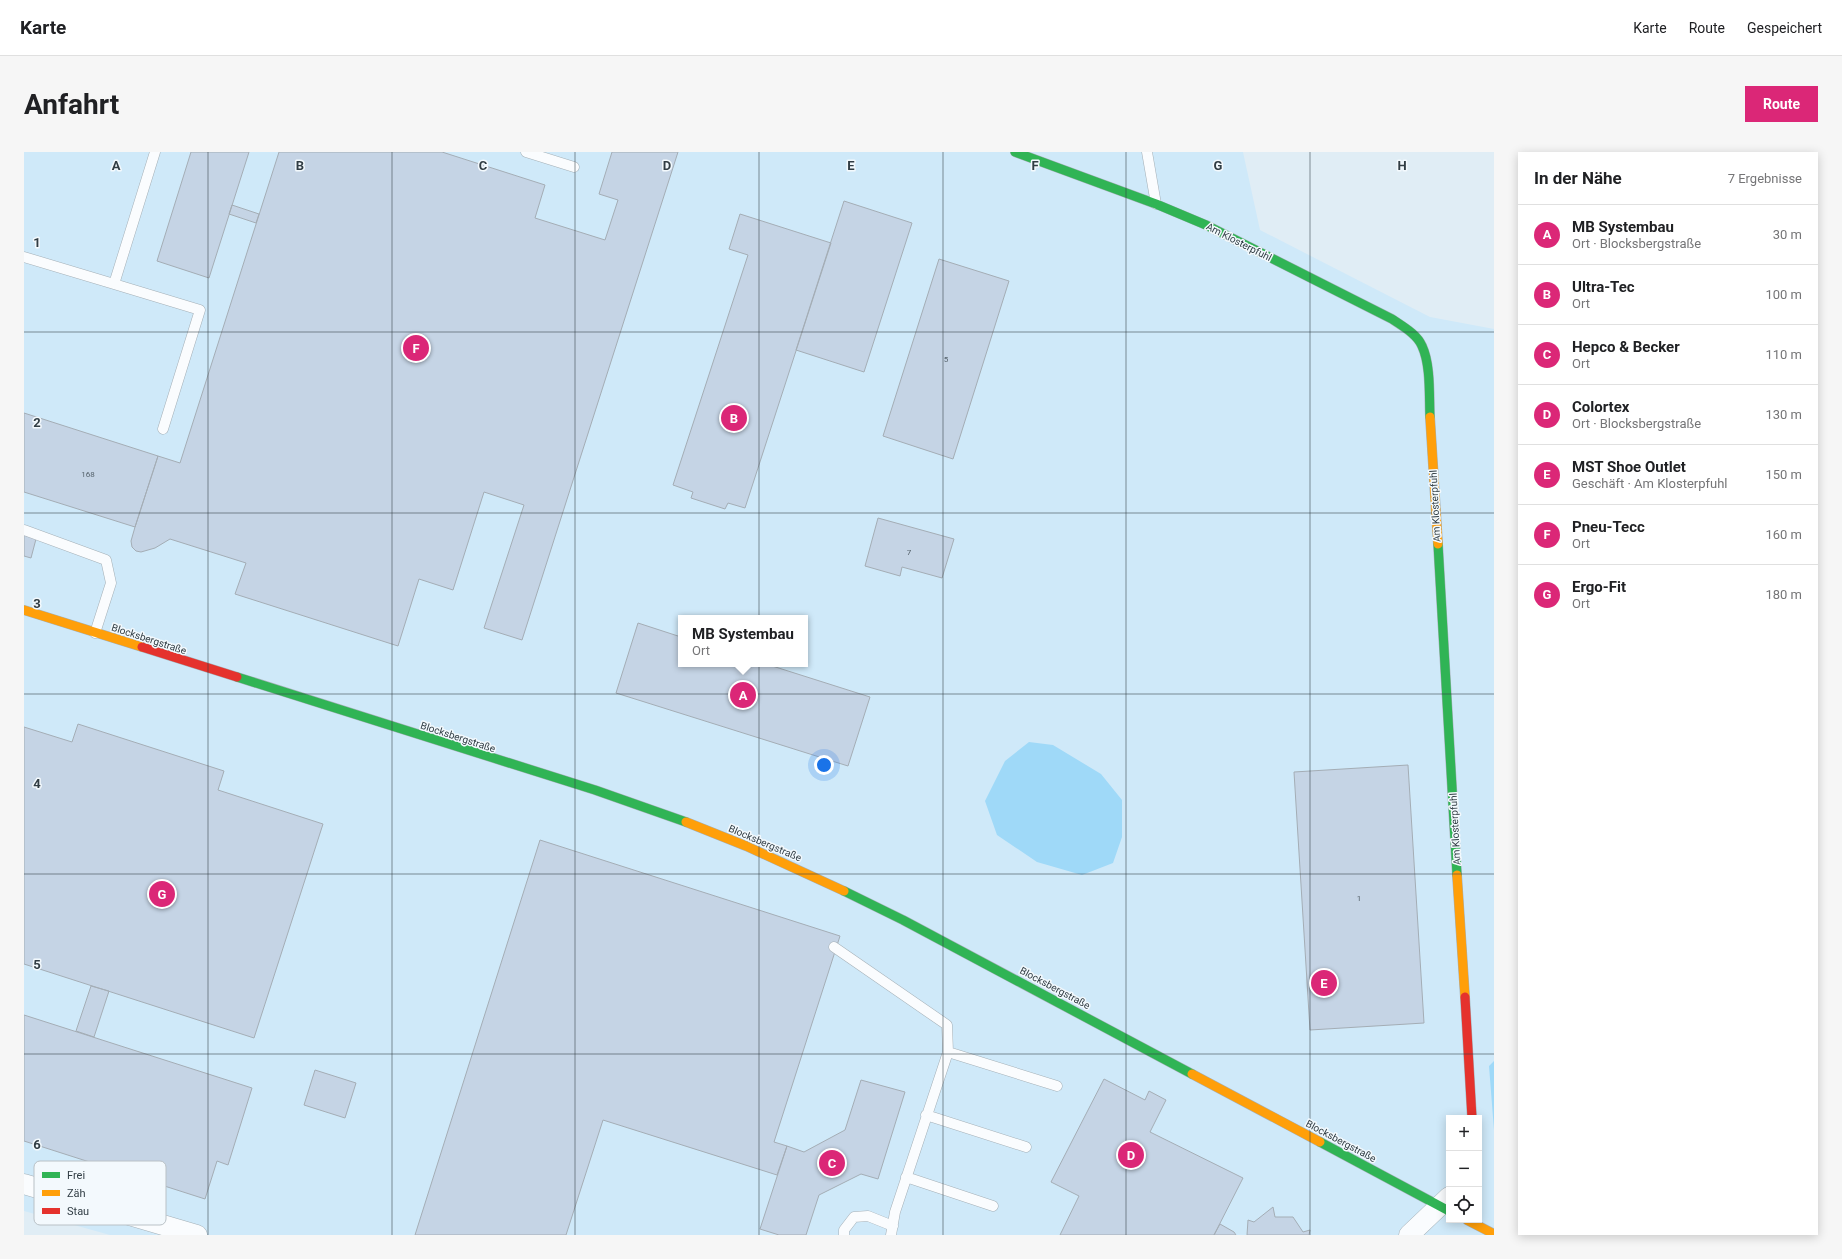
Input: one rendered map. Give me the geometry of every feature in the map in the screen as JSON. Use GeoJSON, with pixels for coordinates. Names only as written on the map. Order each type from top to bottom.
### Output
{"type":"FeatureCollection","features":[{"type":"Feature","properties":{"kind":"main road","name":"Am Klosterpfuhl"},"geometry":{"type":"LineString","coordinates":[[1015,152],[1156,204],[1206,225],[1392,319],[1411,333],[1422,345],[1427,363],[1472,1115]]}},
{"type":"Feature","properties":{"kind":"main road","name":"Blocksbergstraße"},"geometry":{"type":"LineString","coordinates":[[24,610],[595,790],[680,820],[746,846],[835,886],[903,920],[1446,1204]]}},
{"type":"Feature","properties":{"kind":"main road"},"geometry":{"type":"LineString","coordinates":[[1473,1223],[1494,1234]]}},
{"type":"Feature","properties":{"kind":"street"},"geometry":{"type":"LineString","coordinates":[[24,1184],[34,1187]]}},
{"type":"Feature","properties":{"kind":"street"},"geometry":{"type":"LineString","coordinates":[[1409,1235],[1446,1204]]}},
{"type":"Feature","properties":{"kind":"street"},"geometry":{"type":"LineString","coordinates":[[163,1225],[197,1235]]}},
{"type":"Feature","properties":{"kind":"lane"},"geometry":{"type":"LineString","coordinates":[[114,284],[155,152]]}},
{"type":"Feature","properties":{"kind":"lane"},"geometry":{"type":"LineString","coordinates":[[526,152],[574,167]]}},
{"type":"Feature","properties":{"kind":"lane"},"geometry":{"type":"LineString","coordinates":[[1147,152],[1156,204]]}},
{"type":"Feature","properties":{"kind":"lane"},"geometry":{"type":"LineString","coordinates":[[24,258],[200,310],[163,430]]}},
{"type":"Feature","properties":{"kind":"lane"},"geometry":{"type":"LineString","coordinates":[[24,530],[106,560],[111,583],[95,633]]}},
{"type":"Feature","properties":{"kind":"lane"},"geometry":{"type":"LineString","coordinates":[[834,947],[948,1025],[948,1052],[895,1212],[892,1231],[868,1216],[854,1217],[844,1230],[844,1235]]}},
{"type":"Feature","properties":{"kind":"lane"},"geometry":{"type":"LineString","coordinates":[[948,1052],[1057,1086]]}},
{"type":"Feature","properties":{"kind":"lane"},"geometry":{"type":"LineString","coordinates":[[926,1115],[1026,1147]]}},
{"type":"Feature","properties":{"kind":"lane"},"geometry":{"type":"LineString","coordinates":[[906,1177],[993,1206]]}},
{"type":"Feature","properties":{"kind":"shaded area"},"geometry":{"type":"Polygon","coordinates":[[[24,152],[1243,152],[1260,230],[1430,317],[1494,329],[1494,1235],[110,1235],[74,1225],[166,1225],[166,1161],[34,1161],[34,1214],[24,1211],[24,152]]]}},
{"type":"Feature","properties":{"kind":"shaded area"},"geometry":{"type":"Polygon","coordinates":[[[1029,742],[1053,745],[1101,774],[1122,800],[1122,837],[1113,863],[1082,875],[1037,862],[997,835],[985,801],[1005,761],[1029,742]]]}},
{"type":"Feature","properties":{"kind":"shaded area"},"geometry":{"type":"Polygon","coordinates":[[[1494,1061],[1494,1130],[1489,1066],[1494,1061]]]}},
{"type":"Feature","properties":{"kind":"building"},"geometry":{"type":"Polygon","coordinates":[[[191,152],[249,152],[209,278],[157,261],[191,152]]]}},
{"type":"Feature","properties":{"kind":"building"},"geometry":{"type":"Polygon","coordinates":[[[279,152],[442,152],[545,185],[535,218],[605,240],[618,200],[599,194],[612,152],[678,152],[522,640],[484,628],[524,505],[484,492],[453,590],[419,579],[398,646],[235,594],[246,563],[170,539],[155,548],[141,552],[136,551],[132,547],[131,541],[135,527],[158,456],[180,463],[279,152]]]}},
{"type":"Feature","properties":{"kind":"building"},"geometry":{"type":"Polygon","coordinates":[[[844,201],[912,223],[864,372],[796,350],[844,201]]]}},
{"type":"Feature","properties":{"kind":"building"},"geometry":{"type":"Polygon","coordinates":[[[232,205],[259,214],[256,223],[229,214],[232,205]]]}},
{"type":"Feature","properties":{"kind":"building"},"geometry":{"type":"Polygon","coordinates":[[[740,214],[831,243],[745,508],[728,503],[725,509],[691,498],[693,492],[673,485],[748,255],[729,249],[740,214]]]}},
{"type":"Feature","properties":{"kind":"building"},"geometry":{"type":"Polygon","coordinates":[[[939,259],[1009,281],[953,459],[883,436],[939,259]]]}},
{"type":"Feature","properties":{"kind":"building"},"geometry":{"type":"Polygon","coordinates":[[[24,413],[158,456],[135,527],[24,492],[24,413]]]}},
{"type":"Feature","properties":{"kind":"building"},"geometry":{"type":"Polygon","coordinates":[[[878,518],[954,539],[942,578],[902,567],[900,576],[865,566],[878,518]]]}},
{"type":"Feature","properties":{"kind":"building"},"geometry":{"type":"Polygon","coordinates":[[[24,535],[36,539],[31,558],[24,556],[24,535]]]}},
{"type":"Feature","properties":{"kind":"building"},"geometry":{"type":"Polygon","coordinates":[[[638,623],[678,636],[678,667],[775,667],[870,697],[848,766],[616,693],[638,623]]]}},
{"type":"Feature","properties":{"kind":"building"},"geometry":{"type":"Polygon","coordinates":[[[78,724],[224,771],[218,790],[323,824],[254,1038],[24,964],[24,727],[72,742],[78,724]]]}},
{"type":"Feature","properties":{"kind":"building"},"geometry":{"type":"Polygon","coordinates":[[[1408,765],[1424,1023],[1310,1030],[1294,772],[1408,765]]]}},
{"type":"Feature","properties":{"kind":"building"},"geometry":{"type":"Polygon","coordinates":[[[540,840],[840,936],[774,1142],[787,1146],[777,1175],[603,1120],[566,1235],[415,1235],[540,840]]]}},
{"type":"Feature","properties":{"kind":"building"},"geometry":{"type":"Polygon","coordinates":[[[91,986],[109,991],[94,1037],[76,1031],[91,986]]]}},
{"type":"Feature","properties":{"kind":"building"},"geometry":{"type":"Polygon","coordinates":[[[24,1015],[252,1088],[228,1165],[217,1161],[205,1199],[166,1187],[166,1161],[86,1161],[24,1141],[24,1015]]]}},
{"type":"Feature","properties":{"kind":"building"},"geometry":{"type":"Polygon","coordinates":[[[315,1070],[356,1083],[345,1118],[304,1105],[315,1070]]]}},
{"type":"Feature","properties":{"kind":"building"},"geometry":{"type":"Polygon","coordinates":[[[1104,1079],[1145,1100],[1149,1091],[1166,1100],[1150,1132],[1243,1178],[1214,1235],[1060,1235],[1079,1196],[1051,1182],[1104,1079]]]}},
{"type":"Feature","properties":{"kind":"building"},"geometry":{"type":"Polygon","coordinates":[[[861,1080],[905,1092],[878,1179],[861,1174],[819,1195],[806,1235],[779,1235],[760,1229],[787,1146],[804,1152],[845,1130],[861,1080]]]}},
{"type":"Feature","properties":{"kind":"building"},"geometry":{"type":"Polygon","coordinates":[[[1273,1207],[1275,1217],[1293,1217],[1303,1232],[1310,1230],[1309,1235],[1247,1235],[1248,1220],[1254,1222],[1273,1207]]]}},
{"type":"Feature","properties":{"kind":"building"},"geometry":{"type":"Polygon","coordinates":[[[1220,1224],[1234,1232],[1236,1235],[1214,1235],[1220,1224]]]}},
{"type":"Feature","properties":{"kind":"traffic: fast"},"geometry":{"type":"LineString","coordinates":[[1015,152],[1156,204],[1206,225],[1405,327],[1420,342],[1425,354],[1428,371],[1430,417]]}},
{"type":"Feature","properties":{"kind":"traffic: fast"},"geometry":{"type":"LineString","coordinates":[[1438,544],[1457,875]]}},
{"type":"Feature","properties":{"kind":"traffic: fast"},"geometry":{"type":"LineString","coordinates":[[237,677],[595,790],[686,822]]}},
{"type":"Feature","properties":{"kind":"traffic: fast"},"geometry":{"type":"LineString","coordinates":[[844,891],[903,920],[1192,1074]]}},
{"type":"Feature","properties":{"kind":"traffic: fast"},"geometry":{"type":"LineString","coordinates":[[1320,1142],[1446,1209]]}},
{"type":"Feature","properties":{"kind":"traffic: slow"},"geometry":{"type":"LineString","coordinates":[[1430,417],[1438,544]]}},
{"type":"Feature","properties":{"kind":"traffic: slow"},"geometry":{"type":"LineString","coordinates":[[24,610],[142,647]]}},
{"type":"Feature","properties":{"kind":"traffic: slow"},"geometry":{"type":"LineString","coordinates":[[686,822],[746,846],[844,891]]}},
{"type":"Feature","properties":{"kind":"traffic: slow"},"geometry":{"type":"LineString","coordinates":[[1457,875],[1465,997]]}},
{"type":"Feature","properties":{"kind":"traffic: slow"},"geometry":{"type":"LineString","coordinates":[[1192,1074],[1320,1142]]}},
{"type":"Feature","properties":{"kind":"traffic: slow"},"geometry":{"type":"LineString","coordinates":[[1473,1223],[1494,1234]]}},
{"type":"Feature","properties":{"kind":"traffic: jam"},"geometry":{"type":"LineString","coordinates":[[142,647],[237,677]]}},
{"type":"Feature","properties":{"kind":"traffic: jam"},"geometry":{"type":"LineString","coordinates":[[1465,997],[1472,1115]]}},
{"type":"Feature","properties":{"kind":"place","name":"Pneu-Tecc"},"geometry":{"type":"Point","coordinates":[416,348]}},
{"type":"Feature","properties":{"kind":"place","name":"Ultra-Tec"},"geometry":{"type":"Point","coordinates":[734,418]}},
{"type":"Feature","properties":{"kind":"place","name":"MB Systembau"},"geometry":{"type":"Point","coordinates":[743,695]}},
{"type":"Feature","properties":{"kind":"place","name":"Ergo-Fit"},"geometry":{"type":"Point","coordinates":[162,894]}},
{"type":"Feature","properties":{"kind":"place","name":"MST Shoe Outlet"},"geometry":{"type":"Point","coordinates":[1324,983]}},
{"type":"Feature","properties":{"kind":"place","name":"Colortex"},"geometry":{"type":"Point","coordinates":[1131,1155]}},
{"type":"Feature","properties":{"kind":"place","name":"Hepco & Becker"},"geometry":{"type":"Point","coordinates":[832,1163]}}]}
